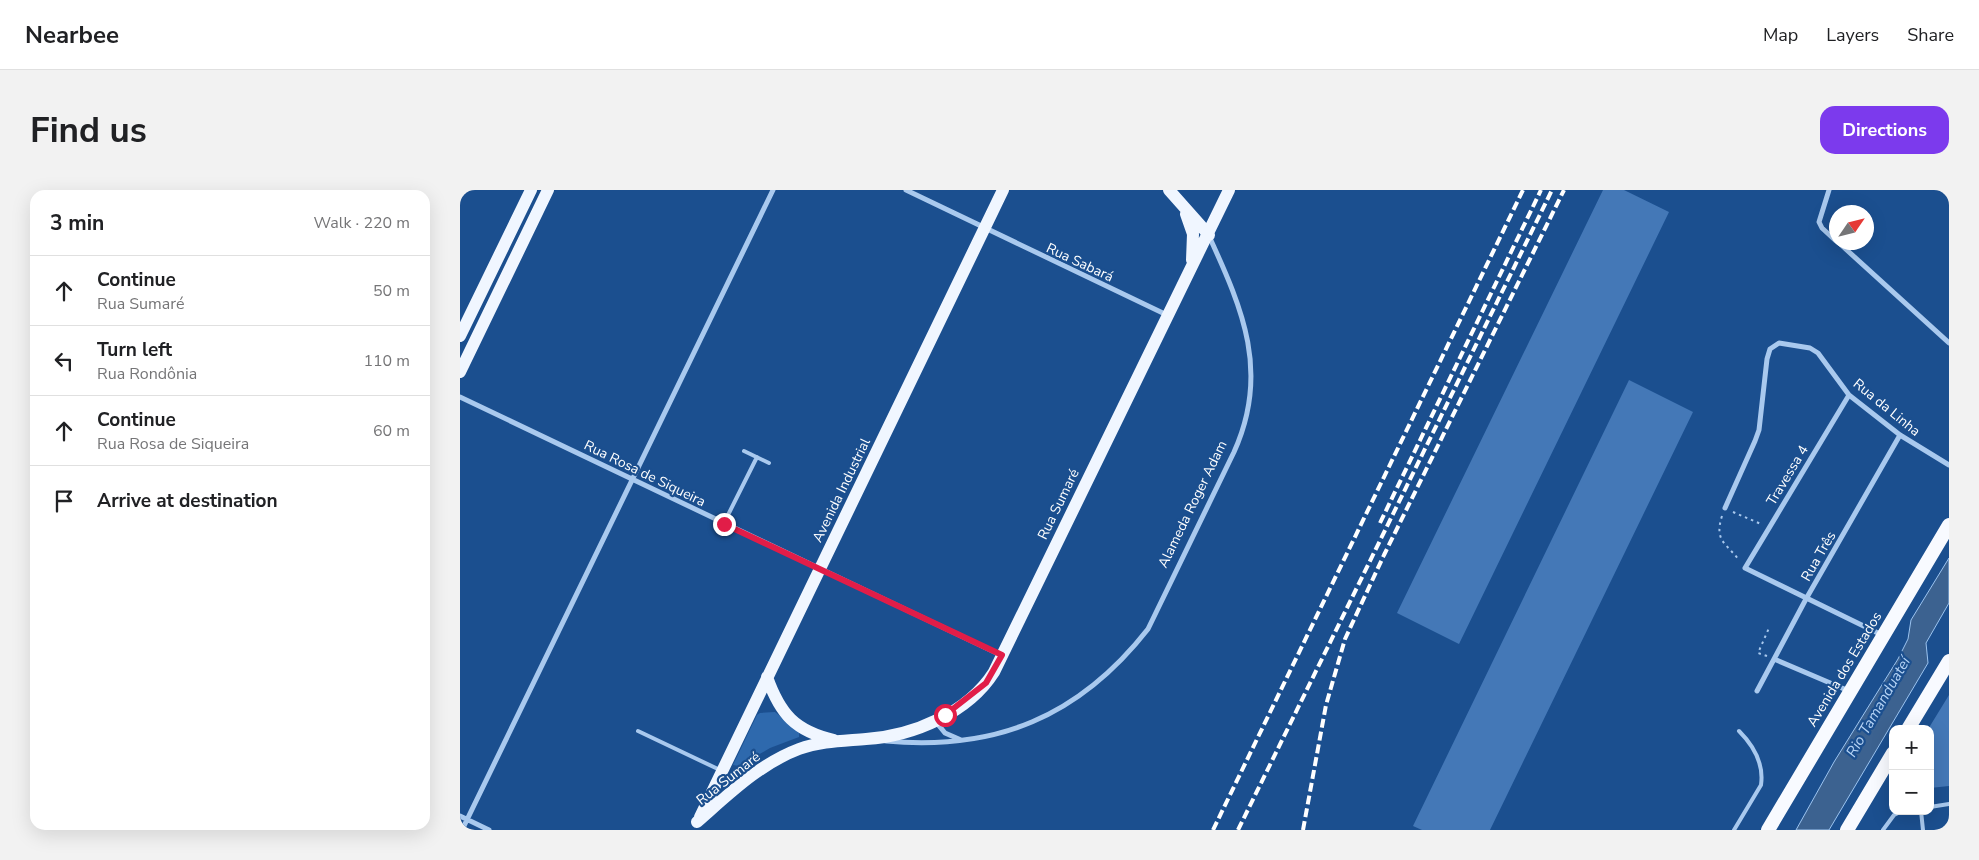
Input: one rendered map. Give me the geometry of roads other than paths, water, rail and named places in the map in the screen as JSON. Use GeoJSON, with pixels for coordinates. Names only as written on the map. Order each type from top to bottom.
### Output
{"type":"FeatureCollection","features":[{"type":"Feature","properties":{"kind":"highway","name":"Avenida dos Estados"},"geometry":{"type":"LineString","coordinates":[[1768,830],[1949,525]]}},
{"type":"Feature","properties":{"kind":"highway"},"geometry":{"type":"LineString","coordinates":[[1910,725],[1948,663]]}},
{"type":"Feature","properties":{"kind":"highway"},"geometry":{"type":"LineString","coordinates":[[1847,830],[1889,761]]}},
{"type":"Feature","properties":{"kind":"main road"},"geometry":{"type":"LineString","coordinates":[[460,336],[531,190]]}},
{"type":"Feature","properties":{"kind":"main road"},"geometry":{"type":"LineString","coordinates":[[460,372],[548,190]]}},
{"type":"Feature","properties":{"kind":"main road","name":"Avenida Industrial"},"geometry":{"type":"LineString","coordinates":[[695,826],[1003,190]]}},
{"type":"Feature","properties":{"kind":"main road","name":"Alameda Roger Adam"},"geometry":{"type":"LineString","coordinates":[[1169,190],[1209,235]]}},
{"type":"Feature","properties":{"kind":"main road","name":"Rua Sumaré"},"geometry":{"type":"LineString","coordinates":[[695,826],[733,790],[772,762],[799,749],[836,740],[868,739],[904,733],[935,722],[986,683],[1002,655],[1167,315],[1209,235],[1230,190]]}},
{"type":"Feature","properties":{"kind":"main road"},"geometry":{"type":"LineString","coordinates":[[1191,268],[1193,234],[1188,213],[1206,216],[1222,206]]}},
{"type":"Feature","properties":{"kind":"main road","name":"Rua Sumaré"},"geometry":{"type":"LineString","coordinates":[[767,677],[779,705],[788,717],[799,727],[816,735],[836,740]]}},
{"type":"Feature","properties":{"kind":"street"},"geometry":{"type":"LineString","coordinates":[[462,830],[773,190]]}},
{"type":"Feature","properties":{"kind":"street","name":"Rua Sabará"},"geometry":{"type":"LineString","coordinates":[[906,190],[1167,315]]}},
{"type":"Feature","properties":{"kind":"street"},"geometry":{"type":"LineString","coordinates":[[1829,190],[1819,222],[1829,235]]}},
{"type":"Feature","properties":{"kind":"street","name":"Alameda Roger Adam"},"geometry":{"type":"LineString","coordinates":[[868,739],[920,743],[964,741],[1000,734],[1038,721],[1093,687],[1130,652],[1148,629],[1244,432],[1250,408],[1253,380],[1249,346],[1238,304],[1209,235]]}},
{"type":"Feature","properties":{"kind":"street"},"geometry":{"type":"LineString","coordinates":[[1846,250],[1949,343]]}},
{"type":"Feature","properties":{"kind":"street","name":"Rua da Linha"},"geometry":{"type":"LineString","coordinates":[[1725,508],[1759,430],[1768,358],[1774,345],[1780,343],[1810,348],[1818,353],[1849,394],[1900,435],[1949,465]]}},
{"type":"Feature","properties":{"kind":"street","name":"Travessa 4"},"geometry":{"type":"LineString","coordinates":[[1806,599],[1745,568],[1849,394]]}},
{"type":"Feature","properties":{"kind":"street","name":"Rua Rosa de Siqueira"},"geometry":{"type":"LineString","coordinates":[[460,397],[1002,655]]}},
{"type":"Feature","properties":{"kind":"street","name":"Rua Três"},"geometry":{"type":"LineString","coordinates":[[1757,691],[1806,599],[1900,435]]}},
{"type":"Feature","properties":{"kind":"street"},"geometry":{"type":"LineString","coordinates":[[1806,599],[1883,635]]}},
{"type":"Feature","properties":{"kind":"street"},"geometry":{"type":"LineString","coordinates":[[1774,659],[1849,692]]}},
{"type":"Feature","properties":{"kind":"street"},"geometry":{"type":"LineString","coordinates":[[935,722],[945,733],[964,741]]}},
{"type":"Feature","properties":{"kind":"street"},"geometry":{"type":"LineString","coordinates":[[460,816],[489,830]]}},
{"type":"Feature","properties":{"kind":"lane"},"geometry":{"type":"LineString","coordinates":[[744,451],[769,463]]}},
{"type":"Feature","properties":{"kind":"lane"},"geometry":{"type":"LineString","coordinates":[[724,524],[757,458]]}},
{"type":"Feature","properties":{"kind":"lane"},"geometry":{"type":"LineString","coordinates":[[638,731],[722,771]]}},
{"type":"Feature","properties":{"kind":"lane"},"geometry":{"type":"LineString","coordinates":[[1734,830],[1761,785],[1762,779],[1755,750],[1739,731]]}},
{"type":"Feature","properties":{"kind":"lane"},"geometry":{"type":"LineString","coordinates":[[1934,806],[1949,804]]}},
{"type":"Feature","properties":{"kind":"lane"},"geometry":{"type":"LineString","coordinates":[[1883,830],[1894,815]]}},
{"type":"Feature","properties":{"kind":"lane"},"geometry":{"type":"LineString","coordinates":[[1921,815],[1923,830]]}},
{"type":"Feature","properties":{"kind":"water","name":"Rio Tamanduateí"},"geometry":{"type":"Polygon","coordinates":[[[1949,558],[1949,603],[1926,643],[1928,663],[1891,725],[1889,725],[1889,729],[1829,830],[1796,830],[1834,762],[1898,659],[1908,639],[1911,620],[1949,558]]]}},
{"type":"Feature","properties":{"kind":"railway"},"geometry":{"type":"LineString","coordinates":[[1213,830],[1523,190]]}},
{"type":"Feature","properties":{"kind":"railway"},"geometry":{"type":"LineString","coordinates":[[1380,523],[1541,190]]}},
{"type":"Feature","properties":{"kind":"railway"},"geometry":{"type":"LineString","coordinates":[[1238,830],[1552,190]]}},
{"type":"Feature","properties":{"kind":"railway"},"geometry":{"type":"LineString","coordinates":[[1303,830],[1326,705],[1345,639],[1384,555],[1564,190]]}}]}
